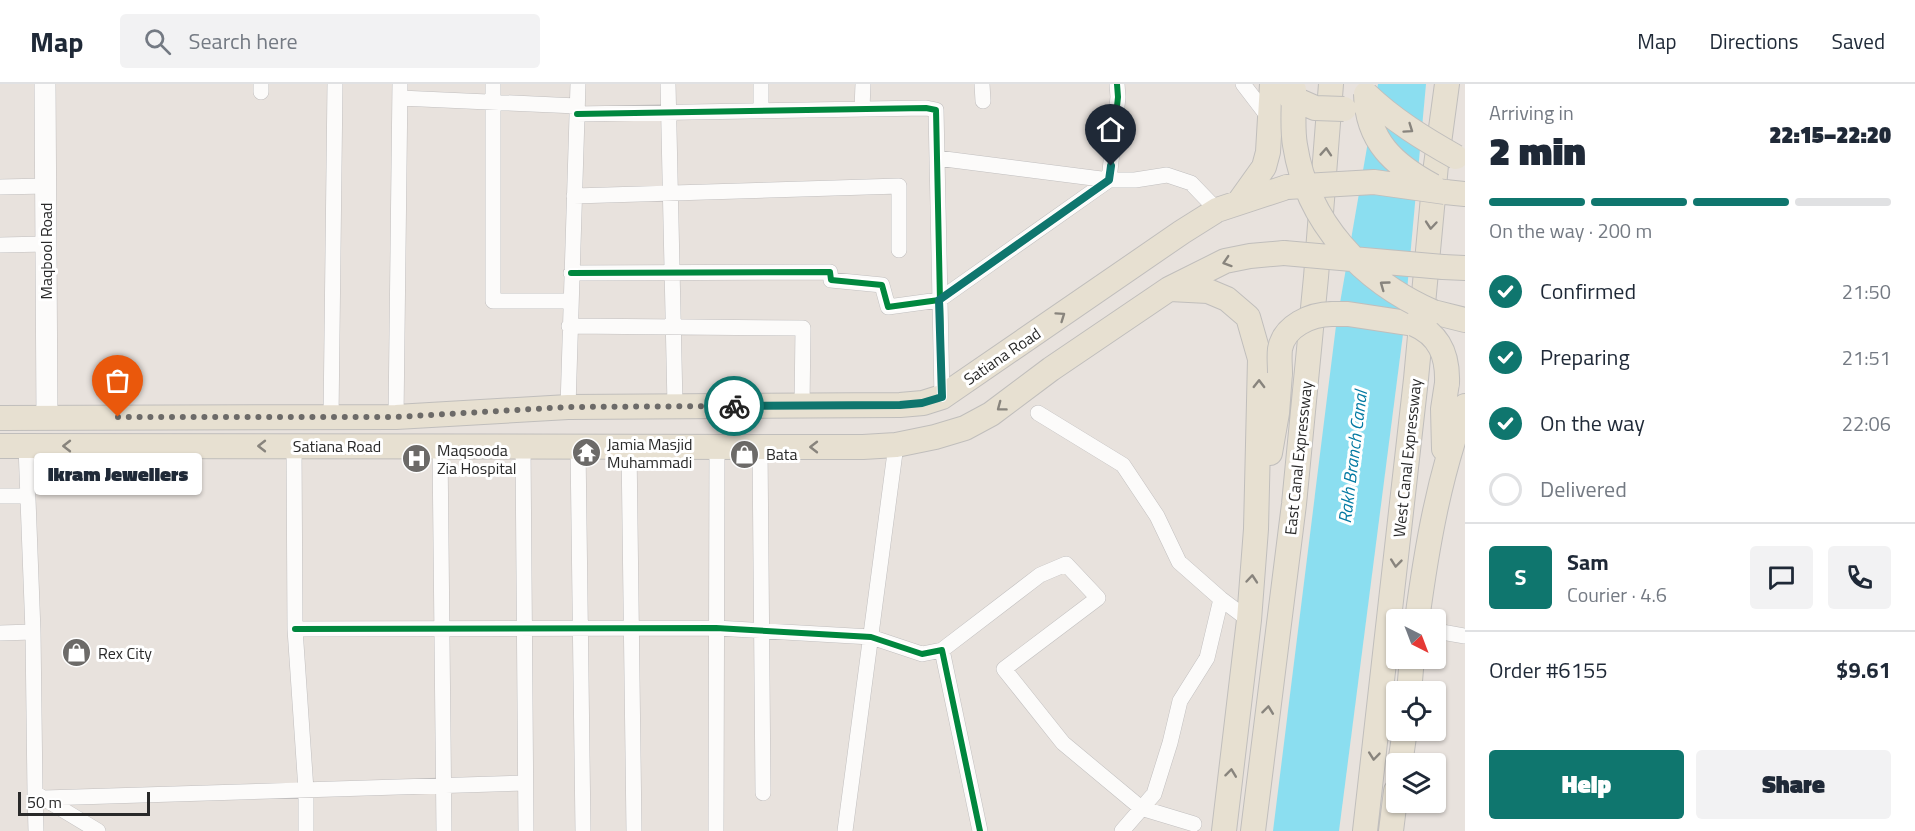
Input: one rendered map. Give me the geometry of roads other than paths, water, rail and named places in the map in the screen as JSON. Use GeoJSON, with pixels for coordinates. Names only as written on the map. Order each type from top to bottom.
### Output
{"type":"FeatureCollection","features":[{"type":"Feature","properties":{"kind":"main road","name":"East Canal Expressway"},"geometry":{"type":"LineString","coordinates":[[1253,831],[1294,504],[1316,277],[1331,84]]}},
{"type":"Feature","properties":{"kind":"main road","name":"West Canal Expressway"},"geometry":{"type":"LineString","coordinates":[[1365,831],[1416,379],[1436,165],[1447,84]]}},
{"type":"Feature","properties":{"kind":"main road"},"geometry":{"type":"LineString","coordinates":[[1228,206],[1263,167],[1268,152],[1269,118],[1285,88]]}},
{"type":"Feature","properties":{"kind":"main road"},"geometry":{"type":"LineString","coordinates":[[1285,88],[1315,108],[1361,98],[1381,108],[1462,162]]}},
{"type":"Feature","properties":{"kind":"main road"},"geometry":{"type":"LineString","coordinates":[[1285,88],[1303,181],[1326,226],[1342,248],[1368,273],[1412,303],[1433,312],[1465,320]]}},
{"type":"Feature","properties":{"kind":"main road"},"geometry":{"type":"LineString","coordinates":[[1361,98],[1373,131],[1394,160],[1414,176],[1451,192]]}},
{"type":"Feature","properties":{"kind":"main road","name":"Satiana Road"},"geometry":{"type":"LineString","coordinates":[[0,418],[396,417],[568,407],[675,405],[802,407],[922,403],[942,397],[1182,232],[1228,206],[1287,187],[1374,182],[1451,192]]}},
{"type":"Feature","properties":{"kind":"main road","name":"Satiana Road"},"geometry":{"type":"LineString","coordinates":[[0,446],[760,447],[896,445],[965,428],[991,414],[1169,289],[1225,261],[1284,253],[1454,267]]}},
{"type":"Feature","properties":{"kind":"main road"},"geometry":{"type":"LineString","coordinates":[[1169,289],[1208,291],[1227,299],[1248,317],[1260,359],[1256,529],[1249,620],[1224,831]]}},
{"type":"Feature","properties":{"kind":"main road"},"geometry":{"type":"LineString","coordinates":[[1256,529],[1277,413],[1280,347],[1288,332],[1298,324],[1322,314],[1348,314],[1414,324],[1430,333],[1448,364],[1443,409],[1445,466]]}},
{"type":"Feature","properties":{"kind":"main road"},"geometry":{"type":"LineString","coordinates":[[1010,351],[1033,383]]}},
{"type":"Feature","properties":{"kind":"main road"},"geometry":{"type":"LineString","coordinates":[[1419,609],[1434,509],[1445,466],[1465,406]]}},
{"type":"Feature","properties":{"kind":"main road"},"geometry":{"type":"LineString","coordinates":[[1391,831],[1393,813]]}},
{"type":"Feature","properties":{"kind":"street","name":"Maqbool Road"},"geometry":{"type":"LineString","coordinates":[[45,84],[47,418]]}},
{"type":"Feature","properties":{"kind":"street"},"geometry":{"type":"LineString","coordinates":[[331,418],[335,84]]}},
{"type":"Feature","properties":{"kind":"street"},"geometry":{"type":"LineString","coordinates":[[493,84],[493,301],[570,301]]}},
{"type":"Feature","properties":{"kind":"street"},"geometry":{"type":"LineString","coordinates":[[568,407],[578,84]]}},
{"type":"Feature","properties":{"kind":"street"},"geometry":{"type":"LineString","coordinates":[[668,84],[675,405]]}},
{"type":"Feature","properties":{"kind":"street"},"geometry":{"type":"LineString","coordinates":[[760,84],[761,111]]}},
{"type":"Feature","properties":{"kind":"street"},"geometry":{"type":"LineString","coordinates":[[862,109],[863,84]]}},
{"type":"Feature","properties":{"kind":"street"},"geometry":{"type":"LineString","coordinates":[[982,84],[982,101]]}},
{"type":"Feature","properties":{"kind":"street"},"geometry":{"type":"LineString","coordinates":[[571,273],[830,272],[831,280],[882,285],[888,307],[939,300],[1109,180],[1118,97],[1117,84]]}},
{"type":"Feature","properties":{"kind":"street"},"geometry":{"type":"LineString","coordinates":[[1243,84],[1269,118]]}},
{"type":"Feature","properties":{"kind":"street"},"geometry":{"type":"LineString","coordinates":[[396,417],[400,91],[493,103],[577,110],[669,113],[926,108],[936,110],[942,397]]}},
{"type":"Feature","properties":{"kind":"street"},"geometry":{"type":"LineString","coordinates":[[937,159],[1109,180],[1135,180],[1167,175],[1191,183],[1228,206]]}},
{"type":"Feature","properties":{"kind":"street"},"geometry":{"type":"LineString","coordinates":[[0,187],[46,186]]}},
{"type":"Feature","properties":{"kind":"street"},"geometry":{"type":"LineString","coordinates":[[574,196],[899,186],[899,250]]}},
{"type":"Feature","properties":{"kind":"street"},"geometry":{"type":"LineString","coordinates":[[0,245],[46,244]]}},
{"type":"Feature","properties":{"kind":"street"},"geometry":{"type":"LineString","coordinates":[[569,326],[803,328],[802,407]]}},
{"type":"Feature","properties":{"kind":"street"},"geometry":{"type":"LineString","coordinates":[[1038,413],[1123,465],[1157,516],[1179,562],[1249,620]]}},
{"type":"Feature","properties":{"kind":"street"},"geometry":{"type":"LineString","coordinates":[[1434,509],[1465,421]]}},
{"type":"Feature","properties":{"kind":"street"},"geometry":{"type":"LineString","coordinates":[[845,831],[896,445]]}},
{"type":"Feature","properties":{"kind":"street"},"geometry":{"type":"LineString","coordinates":[[26,446],[39,796],[36,831]]}},
{"type":"Feature","properties":{"kind":"street"},"geometry":{"type":"LineString","coordinates":[[294,446],[295,629],[306,790],[306,831]]}},
{"type":"Feature","properties":{"kind":"street"},"geometry":{"type":"LineString","coordinates":[[440,446],[444,831]]}},
{"type":"Feature","properties":{"kind":"street"},"geometry":{"type":"LineString","coordinates":[[578,446],[583,831]]}},
{"type":"Feature","properties":{"kind":"street"},"geometry":{"type":"LineString","coordinates":[[629,446],[634,831]]}},
{"type":"Feature","properties":{"kind":"street"},"geometry":{"type":"LineString","coordinates":[[523,447],[526,831]]}},
{"type":"Feature","properties":{"kind":"street"},"geometry":{"type":"LineString","coordinates":[[716,831],[717,447]]}},
{"type":"Feature","properties":{"kind":"street"},"geometry":{"type":"LineString","coordinates":[[760,447],[763,793]]}},
{"type":"Feature","properties":{"kind":"street"},"geometry":{"type":"LineString","coordinates":[[0,495],[28,495]]}},
{"type":"Feature","properties":{"kind":"street"},"geometry":{"type":"LineString","coordinates":[[295,629],[717,628],[871,637],[922,654],[942,650],[1040,575],[1066,564],[1098,598],[1004,669],[1063,743],[1141,808],[1194,825]]}},
{"type":"Feature","properties":{"kind":"street"},"geometry":{"type":"LineString","coordinates":[[1122,831],[1154,794],[1180,701],[1208,658],[1221,598]]}},
{"type":"Feature","properties":{"kind":"street"},"geometry":{"type":"LineString","coordinates":[[0,633],[33,632]]}},
{"type":"Feature","properties":{"kind":"street"},"geometry":{"type":"LineString","coordinates":[[1446,633],[1465,636]]}},
{"type":"Feature","properties":{"kind":"street"},"geometry":{"type":"LineString","coordinates":[[942,650],[980,831]]}},
{"type":"Feature","properties":{"kind":"street"},"geometry":{"type":"LineString","coordinates":[[39,796],[525,783]]}},
{"type":"Feature","properties":{"kind":"street"},"geometry":{"type":"LineString","coordinates":[[39,796],[98,831]]}},
{"type":"Feature","properties":{"kind":"water","name":"Rakh Branch Canal"},"geometry":{"type":"Polygon","coordinates":[[[1378,84],[1426,84],[1403,334],[1339,831],[1273,831],[1336,326],[1378,84]]]}},
{"type":"Feature","properties":{"kind":"place","name":"Ikram Jewellers"},"geometry":{"type":"Point","coordinates":[118,417]}},
{"type":"Feature","properties":{"kind":"place","name":"Jamia Masjid Muhammadi"},"geometry":{"type":"Point","coordinates":[586,453]}},
{"type":"Feature","properties":{"kind":"place","name":"Bata"},"geometry":{"type":"Point","coordinates":[745,454]}},
{"type":"Feature","properties":{"kind":"place","name":"Maqsooda Zia Hospital"},"geometry":{"type":"Point","coordinates":[416,459]}},
{"type":"Feature","properties":{"kind":"place","name":"Rex City"},"geometry":{"type":"Point","coordinates":[77,653]}}]}
